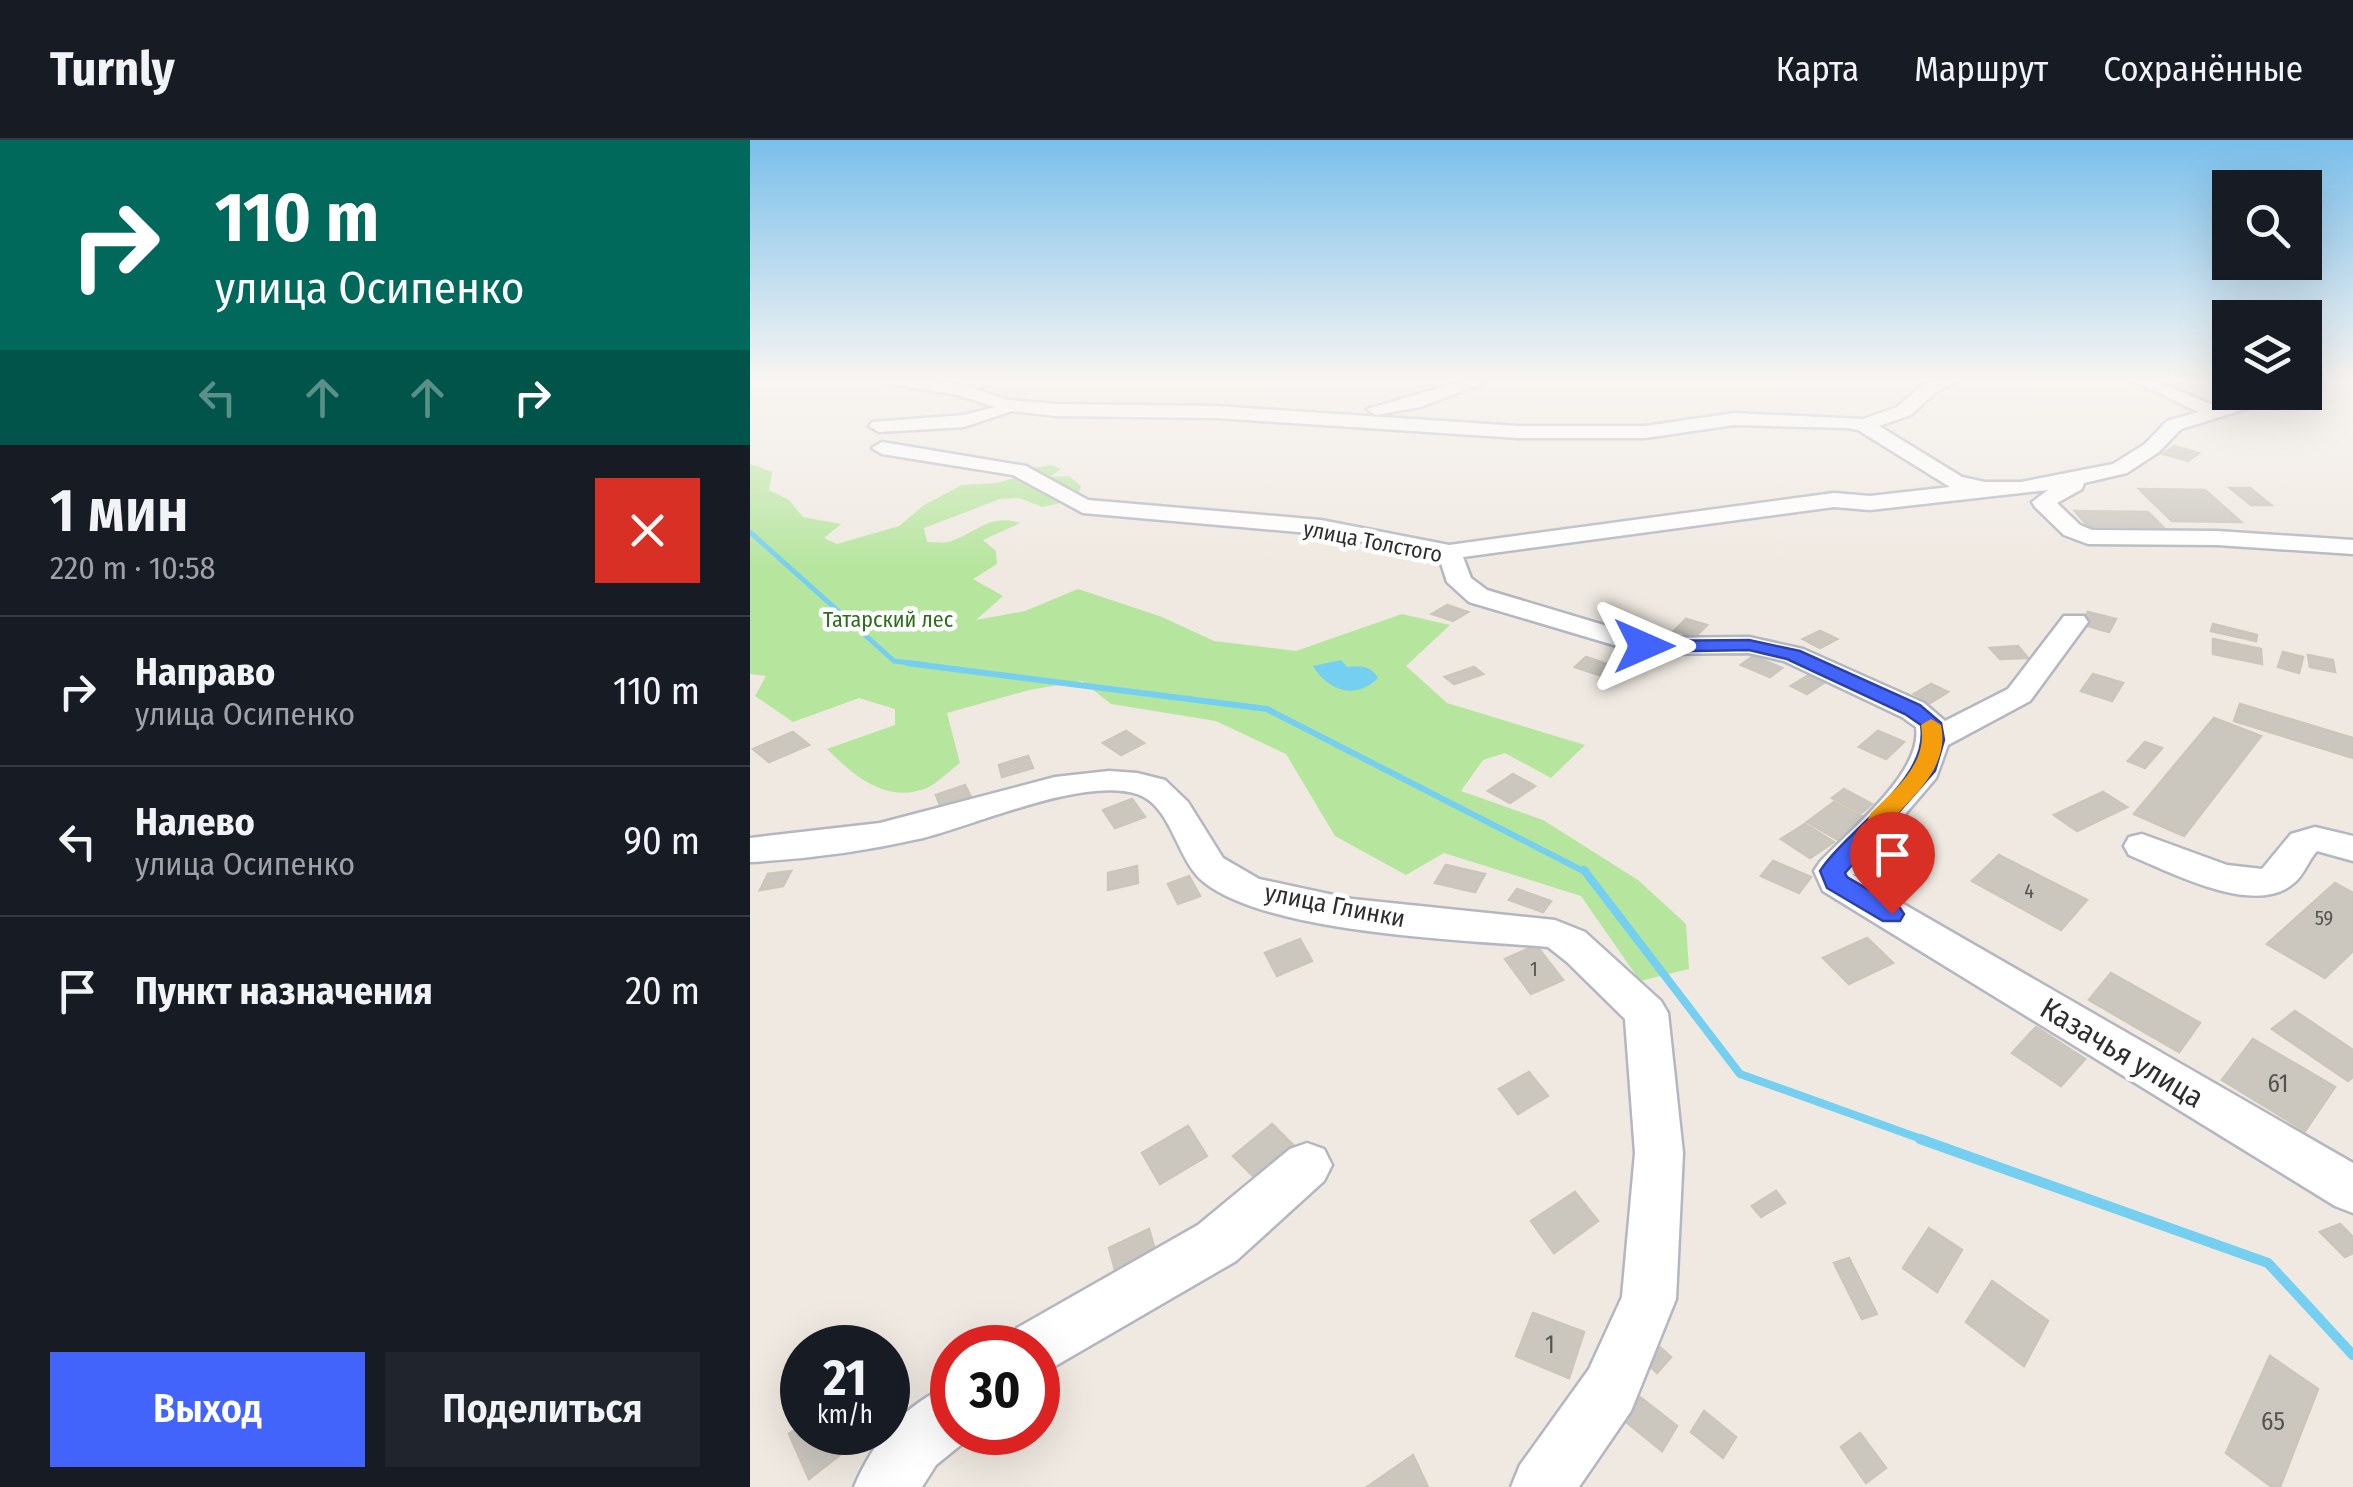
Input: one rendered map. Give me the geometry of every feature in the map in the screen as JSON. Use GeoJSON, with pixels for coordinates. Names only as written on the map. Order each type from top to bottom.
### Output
{"type":"FeatureCollection","features":[{"type":"Feature","properties":{"kind":"street","name":"улица Толстого"},"geometry":{"type":"LineString","coordinates":[[895,443],[1019,470],[1083,506],[1150,515],[1321,527],[1362,525],[1450,552],[1460,582],[1478,596],[1644,646],[1749,645],[1793,655],[1912,710],[1931,723],[1934,740]]}},
{"type":"Feature","properties":{"kind":"street"},"geometry":{"type":"LineString","coordinates":[[1890,443],[1942,476],[1985,489]]}},
{"type":"Feature","properties":{"kind":"street"},"geometry":{"type":"LineString","coordinates":[[1450,552],[1834,500],[1870,504],[1985,489],[2021,489],[2120,469],[2157,443]]}},
{"type":"Feature","properties":{"kind":"street"},"geometry":{"type":"LineString","coordinates":[[2043,502],[2088,478]]}},
{"type":"Feature","properties":{"kind":"street"},"geometry":{"type":"LineString","coordinates":[[2021,489],[2043,502],[2072,530],[2088,537],[2217,538],[2353,547]]}},
{"type":"Feature","properties":{"kind":"street"},"geometry":{"type":"LineString","coordinates":[[1934,740],[2019,695],[2074,622]]}},
{"type":"Feature","properties":{"kind":"street","name":"Казачья улица"},"geometry":{"type":"LineString","coordinates":[[1934,740],[1924,771],[1832,871],[1836,882],[2353,1190]]}},
{"type":"Feature","properties":{"kind":"street","name":"улица Глинки"},"geometry":{"type":"LineString","coordinates":[[750,850],[810,848],[926,826],[1021,794],[1054,788],[1138,783],[1157,790],[1177,812],[1217,875],[1263,894],[1368,915],[1560,936],[1646,1013],[1659,1153],[1649,1299],[1610,1390],[1542,1487]]}},
{"type":"Feature","properties":{"kind":"street"},"geometry":{"type":"LineString","coordinates":[[2142,846],[2230,879],[2252,883],[2272,882],[2298,846],[2308,839],[2328,839],[2353,849]]}},
{"type":"Feature","properties":{"kind":"street"},"geometry":{"type":"LineString","coordinates":[[1060,1334],[1217,1243],[1308,1165]]}},
{"type":"Feature","properties":{"kind":"street"},"geometry":{"type":"LineString","coordinates":[[885,1487],[915,1444],[930,1432]]}},
{"type":"Feature","properties":{"kind":"green space","name":"Татарский лес"},"geometry":{"type":"Polygon","coordinates":[[[750,464],[772,472],[769,490],[789,500],[803,517],[841,524],[824,538],[837,544],[899,526],[924,505],[962,485],[1018,477],[1011,471],[1052,465],[1061,469],[1050,477],[1069,476],[1081,486],[1077,499],[1043,507],[1019,498],[1000,499],[924,528],[927,542],[943,543],[991,522],[1020,523],[983,540],[996,551],[997,564],[973,579],[1003,596],[976,620],[1025,611],[1078,589],[1162,617],[1214,641],[1296,651],[1402,614],[1450,625],[1406,666],[1447,703],[1585,745],[1551,778],[1505,753],[1483,760],[1461,791],[1543,820],[1638,880],[1686,924],[1689,969],[1640,981],[1581,896],[1444,853],[1406,875],[1335,836],[1286,754],[1216,721],[1111,704],[1082,681],[1029,690],[947,713],[960,763],[931,786],[912,792],[872,785],[827,749],[895,725],[895,709],[859,698],[793,722],[755,696],[766,676],[750,674],[750,464]]]}},
{"type":"Feature","properties":{"kind":"water"},"geometry":{"type":"Polygon","coordinates":[[[1341,660],[1347,667],[1369,669],[1378,678],[1360,689],[1342,690],[1326,681],[1313,666],[1341,660]]]}},
{"type":"Feature","properties":{"kind":"building"},"geometry":{"type":"Polygon","coordinates":[[[2174,446],[2199,453],[2188,461],[2163,454],[2174,446]]]}},
{"type":"Feature","properties":{"kind":"building"},"geometry":{"type":"Polygon","coordinates":[[[2230,488],[2250,488],[2271,505],[2251,505],[2230,488]]]}},
{"type":"Feature","properties":{"kind":"building"},"geometry":{"type":"Polygon","coordinates":[[[2139,489],[2205,490],[2241,522],[2172,521],[2139,489]]]}},
{"type":"Feature","properties":{"kind":"building"},"geometry":{"type":"Polygon","coordinates":[[[2075,511],[2148,512],[2168,532],[2092,531],[2075,511]]]}},
{"type":"Feature","properties":{"kind":"building"},"geometry":{"type":"Polygon","coordinates":[[[1447,605],[1468,612],[1453,621],[1432,614],[1447,605]]]}},
{"type":"Feature","properties":{"kind":"building"},"geometry":{"type":"Polygon","coordinates":[[[2088,612],[2116,619],[2109,632],[2081,624],[2088,612]]]}},
{"type":"Feature","properties":{"kind":"building"},"geometry":{"type":"Polygon","coordinates":[[[1686,619],[1707,625],[1695,637],[1674,631],[1686,619]]]}},
{"type":"Feature","properties":{"kind":"building"},"geometry":{"type":"Polygon","coordinates":[[[2213,624],[2257,635],[2256,641],[2211,631],[2213,624]]]}},
{"type":"Feature","properties":{"kind":"building"},"geometry":{"type":"Polygon","coordinates":[[[1820,631],[1837,639],[1820,648],[1803,639],[1820,631]]]}},
{"type":"Feature","properties":{"kind":"building"},"geometry":{"type":"Polygon","coordinates":[[[2213,639],[2261,649],[2262,664],[2213,654],[2213,639]]]}},
{"type":"Feature","properties":{"kind":"building"},"geometry":{"type":"Polygon","coordinates":[[[2018,646],[2028,658],[2000,659],[1990,648],[2018,646]]]}},
{"type":"Feature","properties":{"kind":"building"},"geometry":{"type":"Polygon","coordinates":[[[2283,652],[2303,657],[2299,673],[2278,667],[2283,652]]]}},
{"type":"Feature","properties":{"kind":"building"},"geometry":{"type":"Polygon","coordinates":[[[2308,655],[2333,660],[2335,672],[2310,667],[2308,655]]]}},
{"type":"Feature","properties":{"kind":"building"},"geometry":{"type":"Polygon","coordinates":[[[1753,656],[1782,668],[1770,677],[1741,665],[1753,656]]]}},
{"type":"Feature","properties":{"kind":"building"},"geometry":{"type":"Polygon","coordinates":[[[1586,657],[1613,666],[1602,676],[1575,667],[1586,657]]]}},
{"type":"Feature","properties":{"kind":"building"},"geometry":{"type":"Polygon","coordinates":[[[1474,667],[1483,674],[1454,684],[1445,677],[1474,667]]]}},
{"type":"Feature","properties":{"kind":"building"},"geometry":{"type":"Polygon","coordinates":[[[2093,674],[2123,683],[2112,701],[2081,691],[2093,674]]]}},
{"type":"Feature","properties":{"kind":"building"},"geometry":{"type":"Polygon","coordinates":[[[1809,675],[1825,682],[1807,694],[1791,686],[1809,675]]]}},
{"type":"Feature","properties":{"kind":"building"},"geometry":{"type":"Polygon","coordinates":[[[1931,684],[1948,692],[1930,703],[1914,694],[1931,684]]]}},
{"type":"Feature","properties":{"kind":"building"},"geometry":{"type":"Polygon","coordinates":[[[2240,704],[2353,738],[2353,758],[2234,721],[2240,704]]]}},
{"type":"Feature","properties":{"kind":"building"},"geometry":{"type":"Polygon","coordinates":[[[2214,718],[2261,736],[2184,836],[2134,814],[2214,718]]]}},
{"type":"Feature","properties":{"kind":"building"},"geometry":{"type":"Polygon","coordinates":[[[1126,731],[1144,743],[1121,755],[1103,743],[1126,731]]]}},
{"type":"Feature","properties":{"kind":"building"},"geometry":{"type":"Polygon","coordinates":[[[1878,731],[1904,742],[1886,759],[1859,747],[1878,731]]]}},
{"type":"Feature","properties":{"kind":"building"},"geometry":{"type":"Polygon","coordinates":[[[793,732],[809,745],[769,762],[753,749],[793,732]]]}},
{"type":"Feature","properties":{"kind":"building"},"geometry":{"type":"Polygon","coordinates":[[[2145,742],[2162,748],[2145,768],[2128,761],[2145,742]]]}},
{"type":"Feature","properties":{"kind":"building"},"geometry":{"type":"Polygon","coordinates":[[[1028,756],[1033,768],[1002,777],[999,765],[1028,756]]]}},
{"type":"Feature","properties":{"kind":"building"},"geometry":{"type":"Polygon","coordinates":[[[1513,774],[1535,786],[1510,803],[1488,791],[1513,774]]]}},
{"type":"Feature","properties":{"kind":"building"},"geometry":{"type":"Polygon","coordinates":[[[965,785],[971,797],[941,808],[936,795],[965,785]]]}},
{"type":"Feature","properties":{"kind":"building"},"geometry":{"type":"Polygon","coordinates":[[[1844,789],[1872,804],[1861,813],[1832,798],[1844,789]]]}},
{"type":"Feature","properties":{"kind":"building"},"geometry":{"type":"Polygon","coordinates":[[[2103,792],[2127,807],[2077,831],[2054,815],[2103,792]]]}},
{"type":"Feature","properties":{"kind":"building"},"geometry":{"type":"Polygon","coordinates":[[[1132,799],[1145,817],[1115,828],[1103,810],[1132,799]]]}},
{"type":"Feature","properties":{"kind":"building"},"geometry":{"type":"Polygon","coordinates":[[[1834,802],[1865,818],[1838,840],[1807,822],[1834,802]]]}},
{"type":"Feature","properties":{"kind":"building"},"geometry":{"type":"Polygon","coordinates":[[[1805,824],[1834,842],[1810,858],[1781,839],[1805,824]]]}},
{"type":"Feature","properties":{"kind":"building"},"geometry":{"type":"Polygon","coordinates":[[[1999,855],[2087,900],[2061,930],[1972,881],[1999,855]]]}},
{"type":"Feature","properties":{"kind":"building"},"geometry":{"type":"Polygon","coordinates":[[[1773,861],[1811,877],[1799,893],[1761,876],[1773,861]]]}},
{"type":"Feature","properties":{"kind":"building"},"geometry":{"type":"Polygon","coordinates":[[[1882,861],[1913,879],[1889,898],[1859,880],[1882,861]]]}},
{"type":"Feature","properties":{"kind":"building"},"geometry":{"type":"Polygon","coordinates":[[[1446,865],[1485,874],[1475,892],[1435,883],[1446,865]]]}},
{"type":"Feature","properties":{"kind":"building"},"geometry":{"type":"Polygon","coordinates":[[[1137,866],[1138,883],[1108,890],[1108,873],[1137,866]]]}},
{"type":"Feature","properties":{"kind":"building"},"geometry":{"type":"Polygon","coordinates":[[[791,871],[783,886],[760,890],[768,874],[791,871]]]}},
{"type":"Feature","properties":{"kind":"building"},"geometry":{"type":"Polygon","coordinates":[[[1189,876],[1200,896],[1178,904],[1168,884],[1189,876]]]}},
{"type":"Feature","properties":{"kind":"building"},"geometry":{"type":"Polygon","coordinates":[[[2335,883],[2353,893],[2353,951],[2325,978],[2267,944],[2335,883]]]}},
{"type":"Feature","properties":{"kind":"building"},"geometry":{"type":"Polygon","coordinates":[[[1517,889],[1551,901],[1543,912],[1509,900],[1517,889]]]}},
{"type":"Feature","properties":{"kind":"building"},"geometry":{"type":"Polygon","coordinates":[[[1867,938],[1893,963],[1849,984],[1823,958],[1867,938]]]}},
{"type":"Feature","properties":{"kind":"building"},"geometry":{"type":"Polygon","coordinates":[[[1300,939],[1312,961],[1277,976],[1265,953],[1300,939]]]}},
{"type":"Feature","properties":{"kind":"building"},"geometry":{"type":"Polygon","coordinates":[[[1536,945],[1563,980],[1531,994],[1505,959],[1536,945]]]}},
{"type":"Feature","properties":{"kind":"building"},"geometry":{"type":"Polygon","coordinates":[[[2111,973],[2200,1023],[2179,1052],[2089,1000],[2111,973]]]}},
{"type":"Feature","properties":{"kind":"building"},"geometry":{"type":"Polygon","coordinates":[[[2295,1011],[2353,1050],[2353,1077],[2348,1081],[2272,1029],[2295,1011]]]}},
{"type":"Feature","properties":{"kind":"building"},"geometry":{"type":"Polygon","coordinates":[[[2036,1027],[2085,1059],[2061,1086],[2012,1053],[2036,1027]]]}},
{"type":"Feature","properties":{"kind":"building"},"geometry":{"type":"Polygon","coordinates":[[[2253,1039],[2335,1087],[2305,1131],[2222,1080],[2253,1039]]]}},
{"type":"Feature","properties":{"kind":"building"},"geometry":{"type":"Polygon","coordinates":[[[1529,1072],[1548,1096],[1518,1114],[1499,1089],[1529,1072]]]}},
{"type":"Feature","properties":{"kind":"building"},"geometry":{"type":"Polygon","coordinates":[[[1272,1124],[1297,1149],[1258,1181],[1233,1156],[1272,1124]]]}},
{"type":"Feature","properties":{"kind":"building"},"geometry":{"type":"Polygon","coordinates":[[[1188,1126],[1207,1156],[1160,1184],[1142,1153],[1188,1126]]]}},
{"type":"Feature","properties":{"kind":"building"},"geometry":{"type":"Polygon","coordinates":[[[1776,1191],[1785,1203],[1761,1217],[1752,1206],[1776,1191]]]}},
{"type":"Feature","properties":{"kind":"building"},"geometry":{"type":"Polygon","coordinates":[[[1575,1192],[1598,1221],[1554,1253],[1531,1221],[1575,1192]]]}},
{"type":"Feature","properties":{"kind":"building"},"geometry":{"type":"Polygon","coordinates":[[[2340,1224],[2353,1237],[2353,1253],[2345,1257],[2320,1232],[2340,1224]]]}},
{"type":"Feature","properties":{"kind":"building"},"geometry":{"type":"Polygon","coordinates":[[[1929,1228],[1962,1250],[1937,1292],[1903,1268],[1929,1228]]]}},
{"type":"Feature","properties":{"kind":"building"},"geometry":{"type":"Polygon","coordinates":[[[1149,1229],[1157,1257],[1117,1277],[1109,1248],[1149,1229]]]}},
{"type":"Feature","properties":{"kind":"building"},"geometry":{"type":"Polygon","coordinates":[[[1849,1258],[1877,1314],[1862,1319],[1834,1263],[1849,1258]]]}},
{"type":"Feature","properties":{"kind":"building"},"geometry":{"type":"Polygon","coordinates":[[[1992,1281],[2048,1321],[2024,1366],[1966,1322],[1992,1281]]]}},
{"type":"Feature","properties":{"kind":"building"},"geometry":{"type":"Polygon","coordinates":[[[1533,1313],[1584,1332],[1569,1378],[1516,1356],[1533,1313]]]}},
{"type":"Feature","properties":{"kind":"building"},"geometry":{"type":"Polygon","coordinates":[[[1653,1341],[1671,1357],[1657,1373],[1640,1356],[1653,1341]]]}},
{"type":"Feature","properties":{"kind":"building"},"geometry":{"type":"Polygon","coordinates":[[[2270,1356],[2318,1389],[2280,1487],[2272,1487],[2226,1453],[2270,1356]]]}},
{"type":"Feature","properties":{"kind":"building"},"geometry":{"type":"Polygon","coordinates":[[[1640,1397],[1677,1426],[1662,1451],[1625,1421],[1640,1397]]]}},
{"type":"Feature","properties":{"kind":"building"},"geometry":{"type":"Polygon","coordinates":[[[1704,1411],[1736,1437],[1723,1458],[1691,1432],[1704,1411]]]}},
{"type":"Feature","properties":{"kind":"building"},"geometry":{"type":"Polygon","coordinates":[[[1860,1433],[1886,1468],[1866,1483],[1841,1447],[1860,1433]]]}},
{"type":"Feature","properties":{"kind":"building"},"geometry":{"type":"Polygon","coordinates":[[[798,1455],[840,1455],[809,1479],[798,1455]]]}},
{"type":"Feature","properties":{"kind":"building"},"geometry":{"type":"Polygon","coordinates":[[[1413,1455],[1428,1487],[1367,1487],[1413,1455]]]}},
{"type":"Feature","properties":{"kind":"waterway"},"geometry":{"type":"LineString","coordinates":[[750,532],[894,661],[927,665]]}},
{"type":"Feature","properties":{"kind":"waterway"},"geometry":{"type":"LineString","coordinates":[[907,663],[1267,709],[1586,872]]}},
{"type":"Feature","properties":{"kind":"waterway"},"geometry":{"type":"LineString","coordinates":[[1586,872],[1740,1074],[1927,1141]]}},
{"type":"Feature","properties":{"kind":"waterway"},"geometry":{"type":"LineString","coordinates":[[1920,1139],[2268,1263],[2353,1355]]}},
{"type":"Feature","properties":{"kind":"slow traffic"},"geometry":{"type":"LineString","coordinates":[[1879,819],[1924,771],[1934,740],[1931,725]]}},
{"type":"Feature","properties":{"kind":"route"},"geometry":{"type":"LineString","coordinates":[[1644,646],[1749,645],[1793,655],[1912,710],[1931,723],[1934,740],[1924,771],[1832,871],[1836,882],[1892,914]]}}]}
